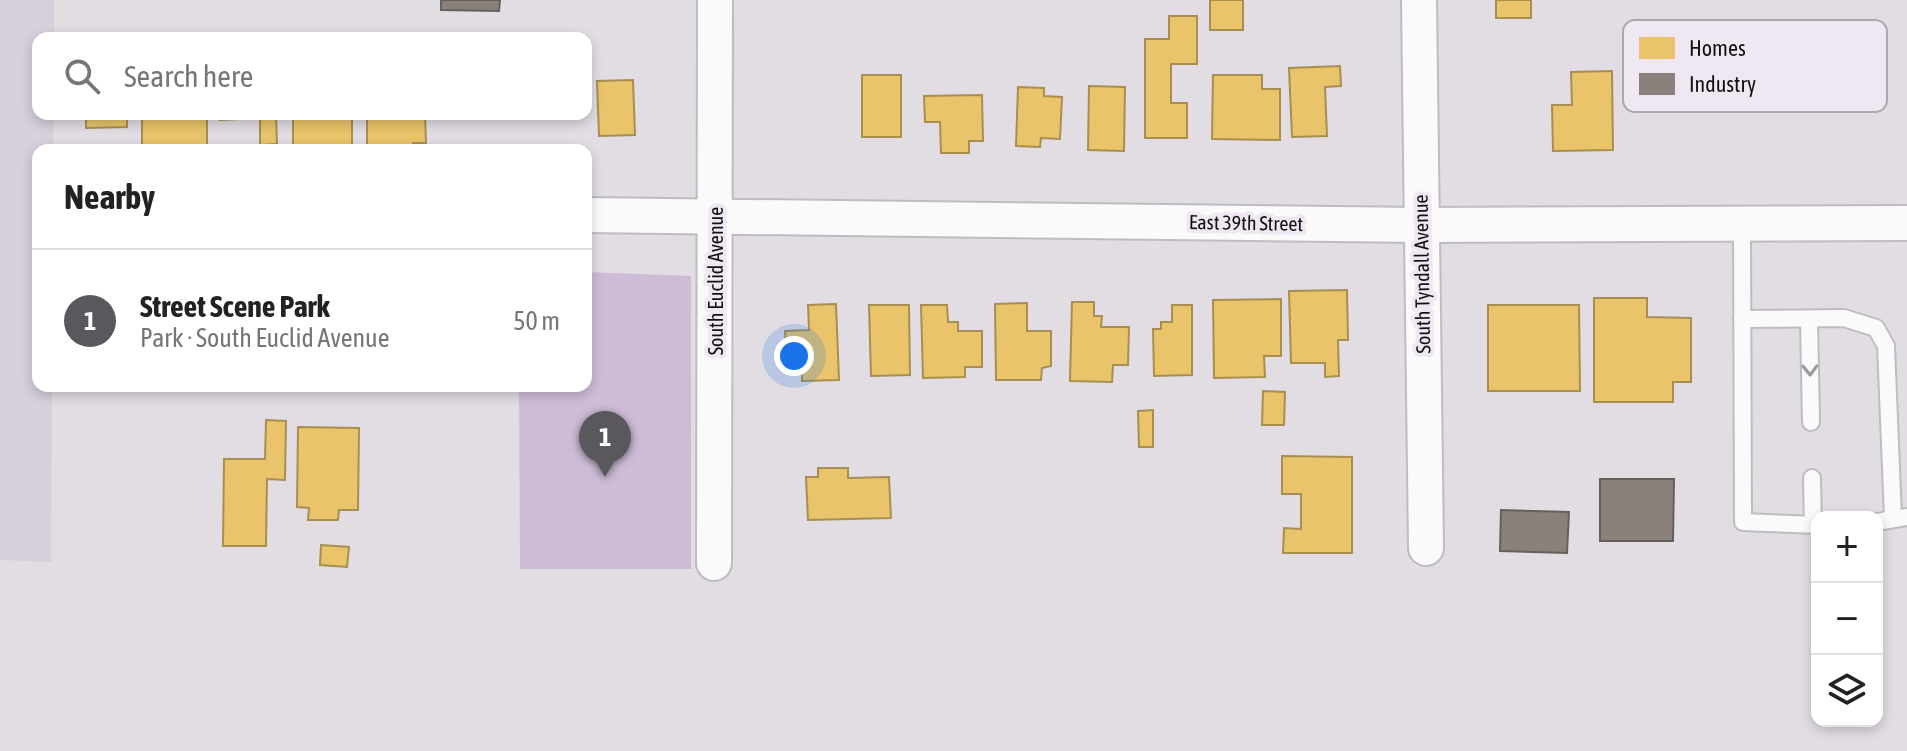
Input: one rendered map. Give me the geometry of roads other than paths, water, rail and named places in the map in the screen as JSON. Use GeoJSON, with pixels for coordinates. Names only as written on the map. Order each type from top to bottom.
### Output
{"type":"FeatureCollection","features":[{"type":"Feature","properties":{"kind":"street","name":"South Euclid Avenue"},"geometry":{"type":"LineString","coordinates":[[714,563],[715,0]]}},
{"type":"Feature","properties":{"kind":"street","name":"South Tyndall Avenue"},"geometry":{"type":"LineString","coordinates":[[1419,0],[1426,548]]}},
{"type":"Feature","properties":{"kind":"street","name":"East 39th Street"},"geometry":{"type":"LineString","coordinates":[[592,215],[1421,225],[1907,223]]}},
{"type":"Feature","properties":{"kind":"lane"},"geometry":{"type":"LineString","coordinates":[[1742,223],[1743,522],[1811,525]]}},
{"type":"Feature","properties":{"kind":"lane"},"geometry":{"type":"LineString","coordinates":[[1742,319],[1844,318],[1876,328],[1886,346],[1892,519]]}},
{"type":"Feature","properties":{"kind":"lane"},"geometry":{"type":"LineString","coordinates":[[1809,319],[1811,422]]}},
{"type":"Feature","properties":{"kind":"lane"},"geometry":{"type":"LineString","coordinates":[[1812,478],[1814,511]]}},
{"type":"Feature","properties":{"kind":"place","name":"Street Scene Park"},"geometry":{"type":"Point","coordinates":[605,477]}}]}
